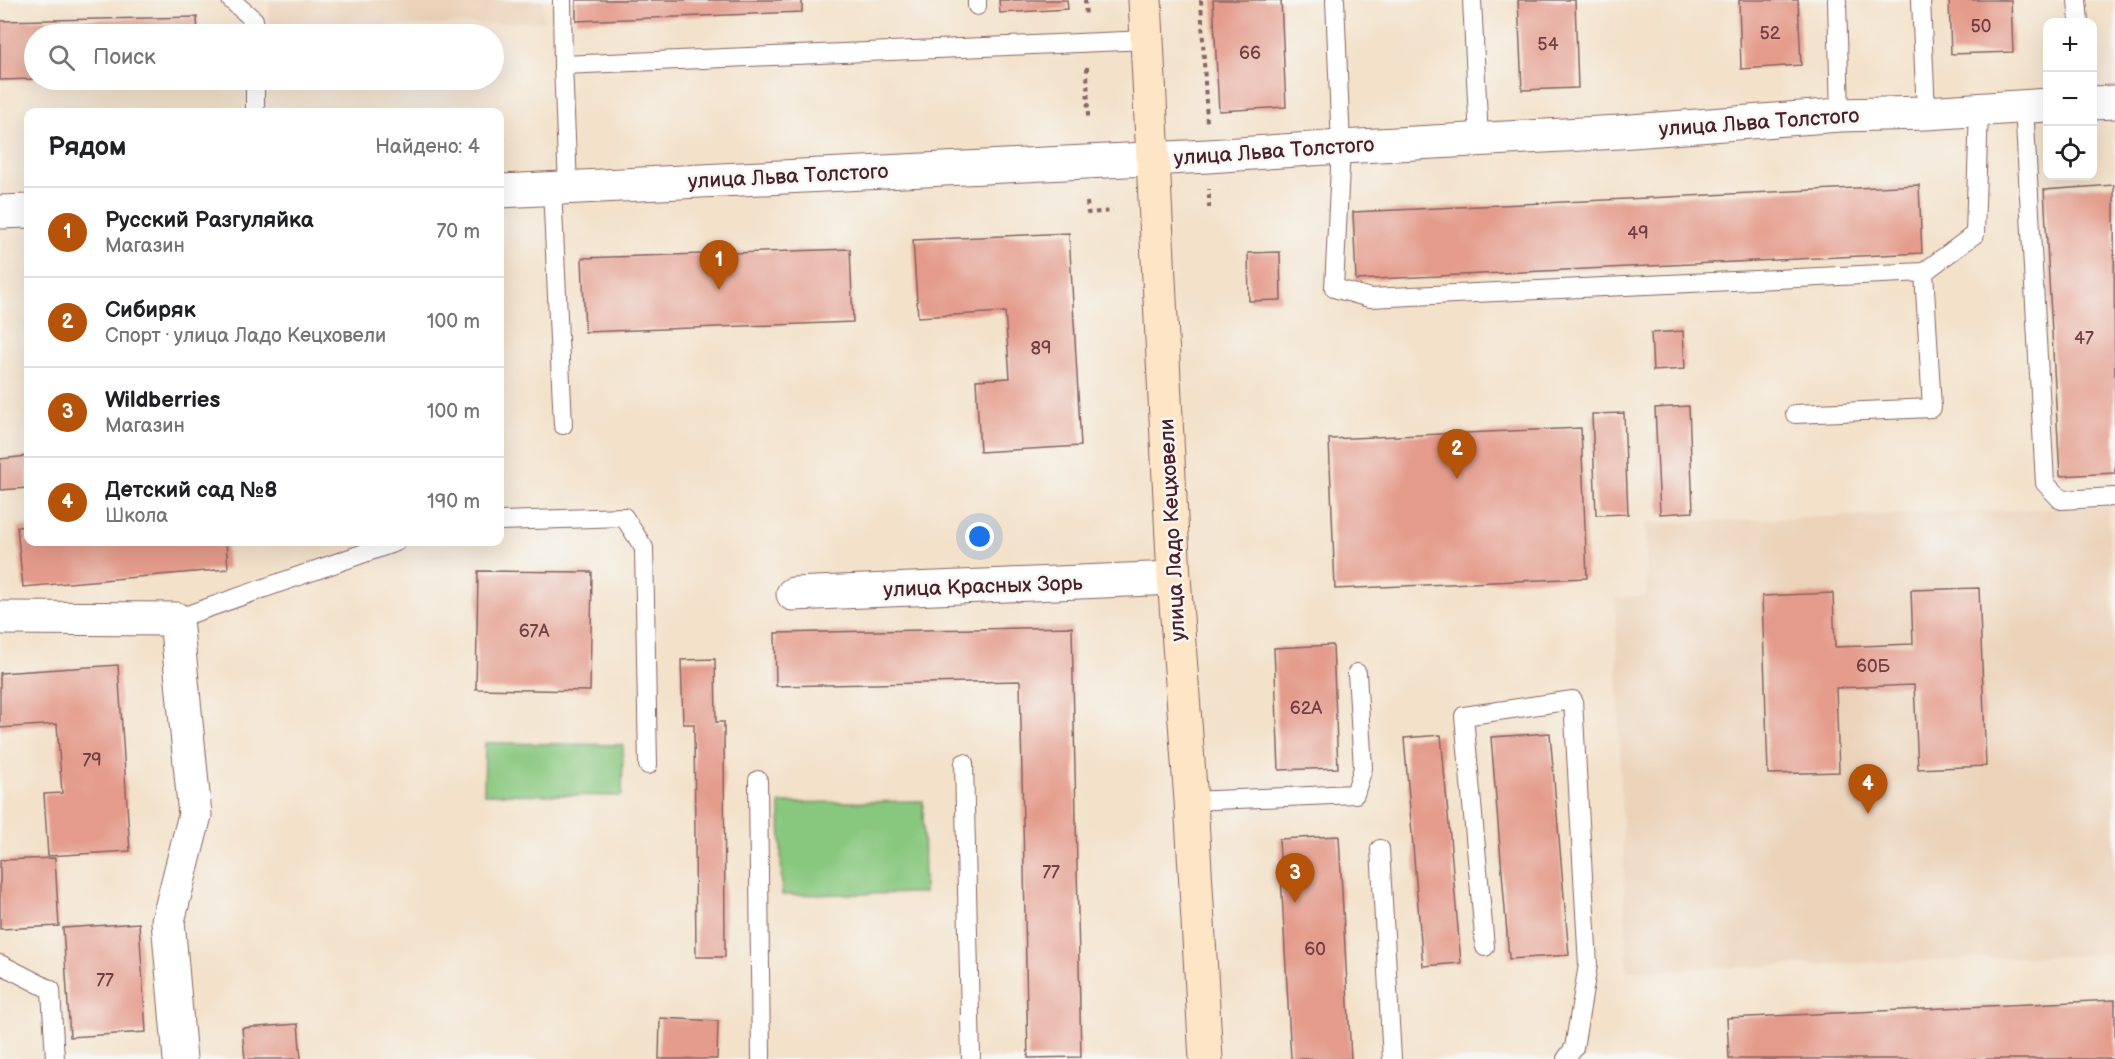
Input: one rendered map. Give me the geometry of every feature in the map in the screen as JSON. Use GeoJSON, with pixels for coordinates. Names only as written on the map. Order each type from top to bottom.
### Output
{"type":"FeatureCollection","features":[{"type":"Feature","properties":{"kind":"main road","name":"улица Ладо Кецховели"},"geometry":{"type":"LineString","coordinates":[[1145,0],[1174,578],[1191,801],[1206,1059]]}},
{"type":"Feature","properties":{"kind":"street"},"geometry":{"type":"LineString","coordinates":[[2097,103],[2115,102]]}},
{"type":"Feature","properties":{"kind":"street","name":"улица Льва Толстого"},"geometry":{"type":"LineString","coordinates":[[504,191],[1152,159],[1619,132],[1840,115],[1926,113],[2036,105]]}},
{"type":"Feature","properties":{"kind":"street"},"geometry":{"type":"LineString","coordinates":[[0,212],[24,211]]}},
{"type":"Feature","properties":{"kind":"street","name":"улица Красных Зорь"},"geometry":{"type":"LineString","coordinates":[[793,594],[1174,578]]}},
{"type":"Feature","properties":{"kind":"street"},"geometry":{"type":"LineString","coordinates":[[0,618],[176,619],[195,815],[168,921],[180,1059]]}},
{"type":"Feature","properties":{"kind":"lane"},"geometry":{"type":"LineString","coordinates":[[231,0],[254,20],[254,24]]}},
{"type":"Feature","properties":{"kind":"lane"},"geometry":{"type":"LineString","coordinates":[[562,0],[560,187],[562,425]]}},
{"type":"Feature","properties":{"kind":"lane"},"geometry":{"type":"LineString","coordinates":[[1335,0],[1341,147],[1334,288],[1370,298],[1924,272],[1975,234],[1978,108]]}},
{"type":"Feature","properties":{"kind":"lane"},"geometry":{"type":"LineString","coordinates":[[1472,0],[1479,139]]}},
{"type":"Feature","properties":{"kind":"lane"},"geometry":{"type":"LineString","coordinates":[[1837,0],[1840,115]]}},
{"type":"Feature","properties":{"kind":"lane"},"geometry":{"type":"LineString","coordinates":[[1921,0],[1926,113]]}},
{"type":"Feature","properties":{"kind":"lane"},"geometry":{"type":"LineString","coordinates":[[2077,0],[2079,18]]}},
{"type":"Feature","properties":{"kind":"lane"},"geometry":{"type":"LineString","coordinates":[[562,66],[1148,40]]}},
{"type":"Feature","properties":{"kind":"lane"},"geometry":{"type":"LineString","coordinates":[[255,90],[255,108]]}},
{"type":"Feature","properties":{"kind":"lane"},"geometry":{"type":"LineString","coordinates":[[2036,105],[2045,483],[2061,500],[2115,497]]}},
{"type":"Feature","properties":{"kind":"lane"},"geometry":{"type":"LineString","coordinates":[[1795,414],[1932,408],[1924,272]]}},
{"type":"Feature","properties":{"kind":"lane"},"geometry":{"type":"LineString","coordinates":[[504,521],[624,517],[644,548],[648,765]]}},
{"type":"Feature","properties":{"kind":"lane"},"geometry":{"type":"LineString","coordinates":[[176,619],[385,546]]}},
{"type":"Feature","properties":{"kind":"lane"},"geometry":{"type":"LineString","coordinates":[[1191,801],[1355,794],[1363,768],[1357,673]]}},
{"type":"Feature","properties":{"kind":"lane"},"geometry":{"type":"LineString","coordinates":[[1485,947],[1464,716],[1573,700],[1587,965],[1574,1048],[1566,1059]]}},
{"type":"Feature","properties":{"kind":"lane"},"geometry":{"type":"LineString","coordinates":[[963,763],[971,1059]]}},
{"type":"Feature","properties":{"kind":"lane"},"geometry":{"type":"LineString","coordinates":[[758,780],[761,1059]]}},
{"type":"Feature","properties":{"kind":"lane"},"geometry":{"type":"LineString","coordinates":[[1380,849],[1392,1059]]}},
{"type":"Feature","properties":{"kind":"lane"},"geometry":{"type":"LineString","coordinates":[[0,964],[51,990],[55,1059]]}},
{"type":"Feature","properties":{"kind":"path"},"geometry":{"type":"LineString","coordinates":[[1201,0],[1207,133]]}},
{"type":"Feature","properties":{"kind":"path"},"geometry":{"type":"LineString","coordinates":[[1209,188],[1209,208]]}},
{"type":"Feature","properties":{"kind":"path"},"geometry":{"type":"LineString","coordinates":[[1087,202],[1088,213],[1113,211]]}},
{"type":"Feature","properties":{"kind":"shaded area"},"geometry":{"type":"Polygon","coordinates":[[[269,0],[543,0],[544,22],[269,24],[269,0]]]}},
{"type":"Feature","properties":{"kind":"shaded area"},"geometry":{"type":"Polygon","coordinates":[[[2108,506],[2115,674],[2115,954],[1627,971],[1615,598],[1646,596],[1646,524],[2108,506]]]}},
{"type":"Feature","properties":{"kind":"green space"},"geometry":{"type":"Polygon","coordinates":[[[485,743],[623,745],[622,796],[484,794],[485,743]]]}},
{"type":"Feature","properties":{"kind":"green space"},"geometry":{"type":"Polygon","coordinates":[[[923,801],[924,893],[782,895],[780,803],[923,801]]]}},
{"type":"Feature","properties":{"kind":"building"},"geometry":{"type":"Polygon","coordinates":[[[576,0],[802,0],[802,12],[576,21],[576,0]]]}},
{"type":"Feature","properties":{"kind":"building"},"geometry":{"type":"Polygon","coordinates":[[[999,0],[1067,0],[1068,9],[1000,13],[999,0]]]}},
{"type":"Feature","properties":{"kind":"building"},"geometry":{"type":"Polygon","coordinates":[[[1213,0],[1281,0],[1286,107],[1219,111],[1213,0]]]}},
{"type":"Feature","properties":{"kind":"building"},"geometry":{"type":"Polygon","coordinates":[[[1518,0],[1575,0],[1578,88],[1522,90],[1518,0]]]}},
{"type":"Feature","properties":{"kind":"building"},"geometry":{"type":"Polygon","coordinates":[[[1739,0],[1798,0],[1801,65],[1741,69],[1739,0]]]}},
{"type":"Feature","properties":{"kind":"building"},"geometry":{"type":"Polygon","coordinates":[[[1949,0],[2011,0],[2013,52],[1951,54],[1949,0]]]}},
{"type":"Feature","properties":{"kind":"building"},"geometry":{"type":"Polygon","coordinates":[[[197,17],[197,24],[24,24],[24,79],[0,80],[0,21],[197,17]]]}},
{"type":"Feature","properties":{"kind":"building"},"geometry":{"type":"Polygon","coordinates":[[[1919,185],[1922,253],[1356,280],[1353,212],[1919,185]]]}},
{"type":"Feature","properties":{"kind":"building"},"geometry":{"type":"Polygon","coordinates":[[[2114,185],[2115,473],[2060,476],[2044,190],[2114,185]]]}},
{"type":"Feature","properties":{"kind":"building"},"geometry":{"type":"Polygon","coordinates":[[[1069,233],[1081,446],[980,452],[976,380],[1010,378],[1005,312],[918,317],[913,240],[1069,233]]]}},
{"type":"Feature","properties":{"kind":"building"},"geometry":{"type":"Polygon","coordinates":[[[850,249],[853,322],[585,332],[582,258],[850,249]]]}},
{"type":"Feature","properties":{"kind":"building"},"geometry":{"type":"Polygon","coordinates":[[[1280,252],[1281,300],[1249,301],[1248,253],[1280,252]]]}},
{"type":"Feature","properties":{"kind":"building"},"geometry":{"type":"Polygon","coordinates":[[[1683,331],[1685,369],[1653,371],[1651,333],[1683,331]]]}},
{"type":"Feature","properties":{"kind":"building"},"geometry":{"type":"Polygon","coordinates":[[[1689,406],[1693,512],[1660,514],[1655,408],[1689,406]]]}},
{"type":"Feature","properties":{"kind":"building"},"geometry":{"type":"Polygon","coordinates":[[[1624,413],[1628,514],[1596,515],[1592,414],[1624,413]]]}},
{"type":"Feature","properties":{"kind":"building"},"geometry":{"type":"Polygon","coordinates":[[[1581,428],[1587,578],[1335,589],[1329,439],[1581,428]]]}},
{"type":"Feature","properties":{"kind":"building"},"geometry":{"type":"Polygon","coordinates":[[[24,456],[24,488],[0,490],[0,459],[24,456]]]}},
{"type":"Feature","properties":{"kind":"building"},"geometry":{"type":"Polygon","coordinates":[[[24,526],[24,546],[226,546],[228,569],[23,587],[17,527],[24,526]]]}},
{"type":"Feature","properties":{"kind":"building"},"geometry":{"type":"Polygon","coordinates":[[[478,571],[592,572],[590,691],[476,689],[478,571]]]}},
{"type":"Feature","properties":{"kind":"building"},"geometry":{"type":"Polygon","coordinates":[[[1979,588],[1986,766],[1918,769],[1914,685],[1836,688],[1839,772],[1768,774],[1762,596],[1833,593],[1835,647],[1913,644],[1911,590],[1979,588]]]}},
{"type":"Feature","properties":{"kind":"building"},"geometry":{"type":"Polygon","coordinates":[[[1072,627],[1081,1057],[1028,1058],[1020,681],[776,686],[775,633],[1072,627]]]}},
{"type":"Feature","properties":{"kind":"building"},"geometry":{"type":"Polygon","coordinates":[[[1333,645],[1338,768],[1279,770],[1274,648],[1333,645]]]}},
{"type":"Feature","properties":{"kind":"building"},"geometry":{"type":"Polygon","coordinates":[[[715,659],[716,722],[724,722],[725,957],[696,957],[694,724],[683,724],[681,660],[715,659]]]}},
{"type":"Feature","properties":{"kind":"building"},"geometry":{"type":"Polygon","coordinates":[[[118,665],[130,851],[48,856],[44,794],[62,793],[57,724],[0,728],[0,673],[118,665]]]}},
{"type":"Feature","properties":{"kind":"building"},"geometry":{"type":"Polygon","coordinates":[[[1550,733],[1569,955],[1509,959],[1491,737],[1550,733]]]}},
{"type":"Feature","properties":{"kind":"building"},"geometry":{"type":"Polygon","coordinates":[[[1441,735],[1461,963],[1423,966],[1404,738],[1441,735]]]}},
{"type":"Feature","properties":{"kind":"building"},"geometry":{"type":"Polygon","coordinates":[[[1339,836],[1351,1059],[1291,1059],[1279,839],[1339,836]]]}},
{"type":"Feature","properties":{"kind":"building"},"geometry":{"type":"Polygon","coordinates":[[[55,858],[59,926],[0,929],[0,860],[55,858]]]}},
{"type":"Feature","properties":{"kind":"building"},"geometry":{"type":"Polygon","coordinates":[[[139,923],[146,1032],[70,1037],[63,928],[139,923]]]}},
{"type":"Feature","properties":{"kind":"building"},"geometry":{"type":"Polygon","coordinates":[[[2115,1000],[2115,1059],[1729,1059],[1727,1018],[2115,1000]]]}},
{"type":"Feature","properties":{"kind":"building"},"geometry":{"type":"Polygon","coordinates":[[[660,1018],[718,1021],[717,1059],[659,1059],[660,1018]]]}},
{"type":"Feature","properties":{"kind":"building"},"geometry":{"type":"Polygon","coordinates":[[[298,1024],[301,1059],[245,1059],[242,1028],[298,1024]]]}},
{"type":"Feature","properties":{"kind":"place","name":"Русский Разгуляйка"},"geometry":{"type":"Point","coordinates":[719,290]}},
{"type":"Feature","properties":{"kind":"place","name":"Сибиряк"},"geometry":{"type":"Point","coordinates":[1457,479]}},
{"type":"Feature","properties":{"kind":"place","name":"Детский сад №8"},"geometry":{"type":"Point","coordinates":[1868,814]}},
{"type":"Feature","properties":{"kind":"place","name":"Wildberries"},"geometry":{"type":"Point","coordinates":[1295,903]}}]}
